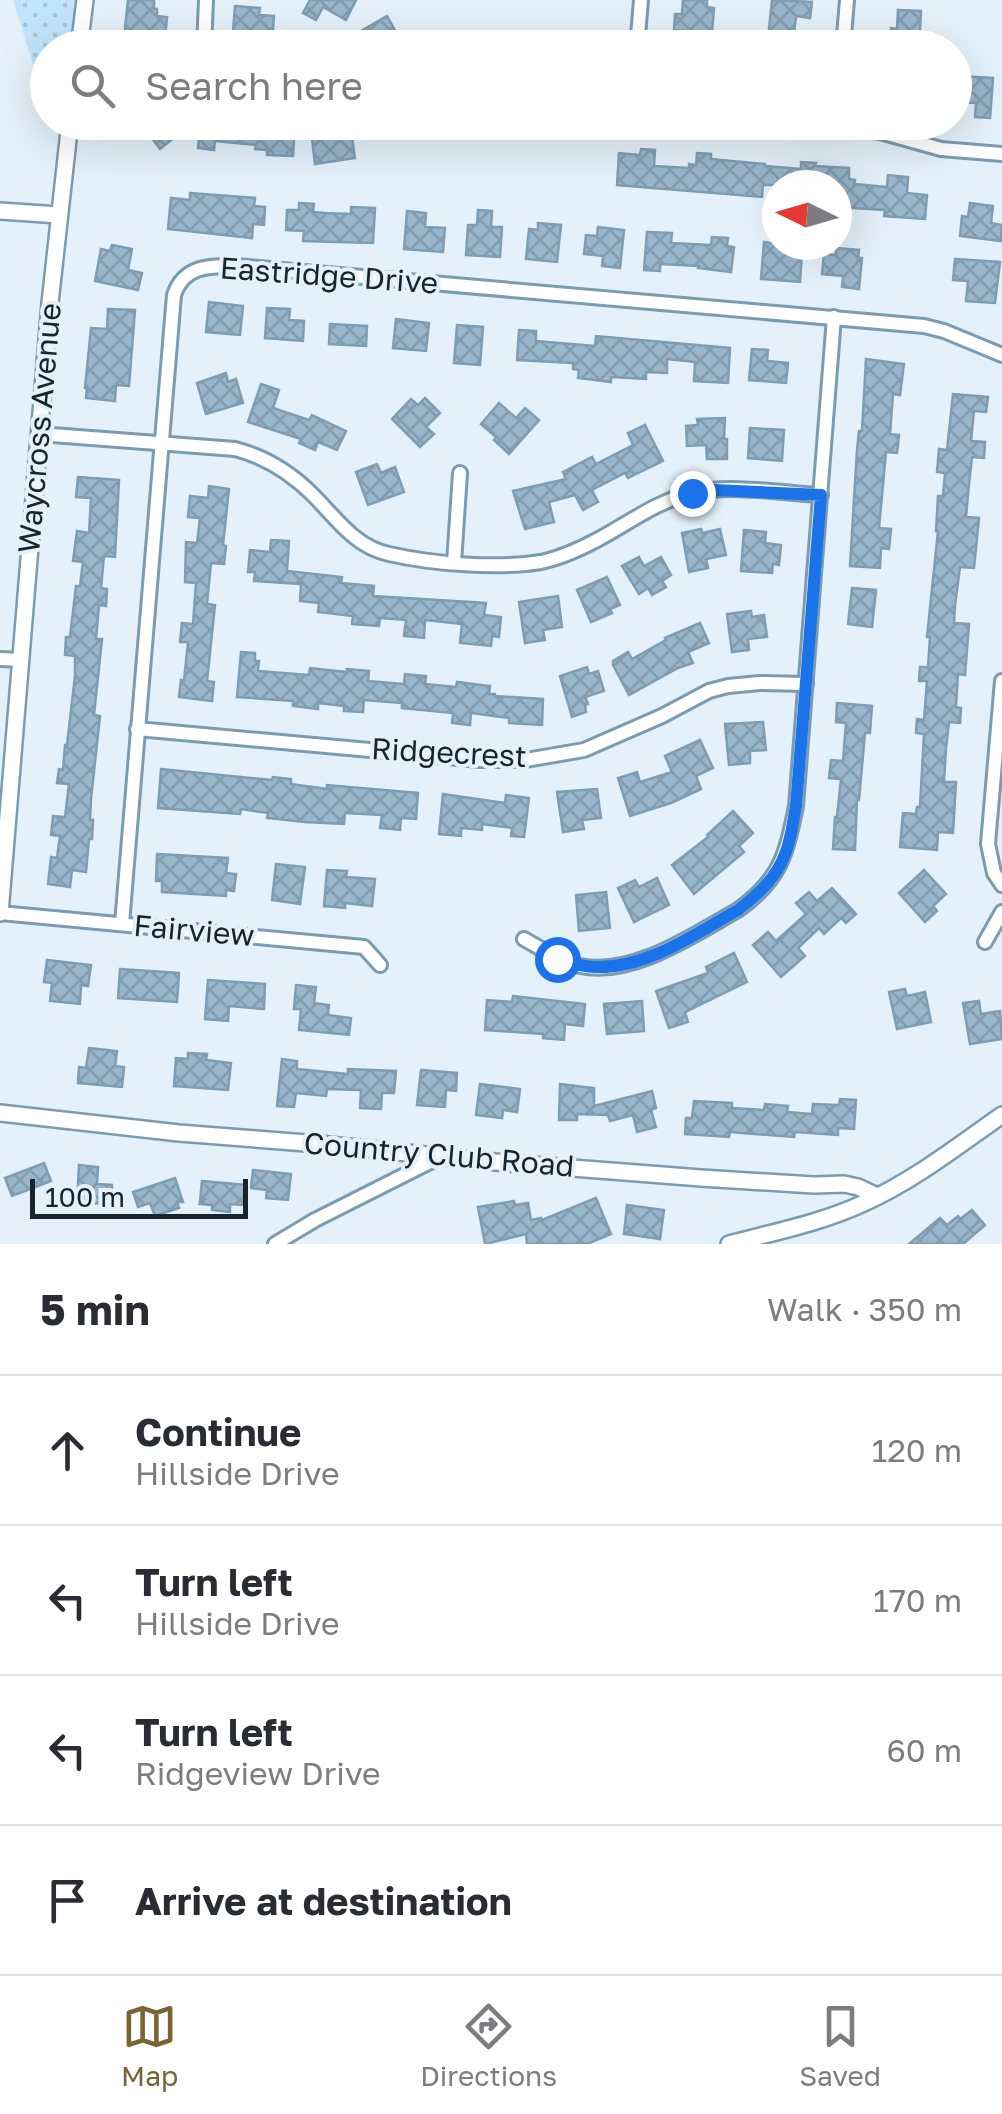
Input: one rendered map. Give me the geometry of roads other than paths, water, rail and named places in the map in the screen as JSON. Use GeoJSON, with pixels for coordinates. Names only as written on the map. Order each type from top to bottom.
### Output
{"type":"FeatureCollection","features":[{"type":"Feature","properties":{"kind":"street"},"geometry":{"type":"LineString","coordinates":[[81,30],[85,0]]}},
{"type":"Feature","properties":{"kind":"street"},"geometry":{"type":"LineString","coordinates":[[205,30],[206,0]]}},
{"type":"Feature","properties":{"kind":"street"},"geometry":{"type":"LineString","coordinates":[[639,30],[641,0]]}},
{"type":"Feature","properties":{"kind":"street"},"geometry":{"type":"LineString","coordinates":[[844,30],[847,0]]}},
{"type":"Feature","properties":{"kind":"street","name":"Waycross Avenue"},"geometry":{"type":"LineString","coordinates":[[0,913],[68,140]]}},
{"type":"Feature","properties":{"kind":"street"},"geometry":{"type":"LineString","coordinates":[[909,140],[941,149],[1002,154]]}},
{"type":"Feature","properties":{"kind":"street"},"geometry":{"type":"LineString","coordinates":[[0,210],[59,215]]}},
{"type":"Feature","properties":{"kind":"street","name":"Eastridge Drive"},"geometry":{"type":"LineString","coordinates":[[122,924],[174,296],[197,268],[257,268],[924,326],[1002,355]]}},
{"type":"Feature","properties":{"kind":"street"},"geometry":{"type":"LineString","coordinates":[[524,939],[557,959],[580,966],[618,966],[656,954],[750,901],[773,876],[786,853],[796,806],[834,317]]}},
{"type":"Feature","properties":{"kind":"street"},"geometry":{"type":"LineString","coordinates":[[40,434],[236,449],[256,454],[301,483],[339,523],[374,550],[454,563],[520,564],[554,558],[596,541],[647,510],[692,493],[714,490],[821,495]]}},
{"type":"Feature","properties":{"kind":"street"},"geometry":{"type":"LineString","coordinates":[[454,563],[460,473]]}},
{"type":"Feature","properties":{"kind":"street"},"geometry":{"type":"LineString","coordinates":[[0,658],[21,660]]}},
{"type":"Feature","properties":{"kind":"street"},"geometry":{"type":"LineString","coordinates":[[1002,681],[988,844],[994,873],[1002,884]]}},
{"type":"Feature","properties":{"kind":"street","name":"Ridgecrest"},"geometry":{"type":"LineString","coordinates":[[137,729],[480,760],[526,760],[595,746],[708,691],[760,683],[806,684]]}},
{"type":"Feature","properties":{"kind":"street"},"geometry":{"type":"LineString","coordinates":[[985,942],[1002,912]]}},
{"type":"Feature","properties":{"kind":"street","name":"Fairview"},"geometry":{"type":"LineString","coordinates":[[0,913],[364,946],[380,965]]}},
{"type":"Feature","properties":{"kind":"street","name":"Country Club Road"},"geometry":{"type":"LineString","coordinates":[[0,1114],[701,1178],[844,1184],[878,1196]]}},
{"type":"Feature","properties":{"kind":"street"},"geometry":{"type":"LineString","coordinates":[[729,1244],[862,1204],[934,1162],[1002,1115]]}},
{"type":"Feature","properties":{"kind":"street"},"geometry":{"type":"LineString","coordinates":[[275,1244],[440,1156]]}}]}
